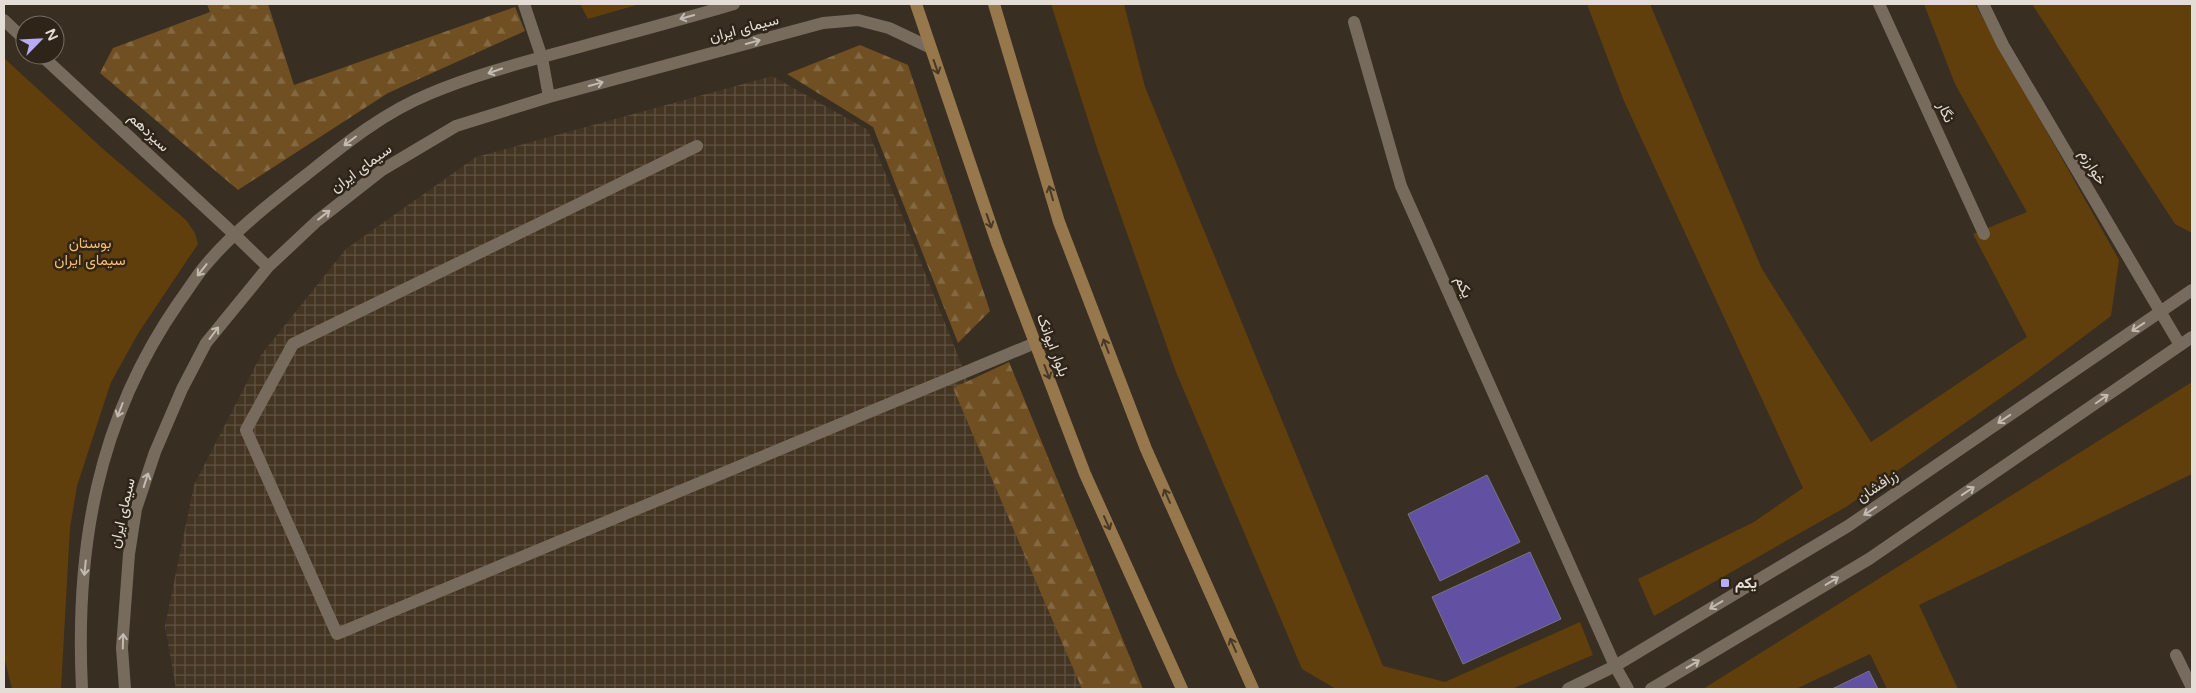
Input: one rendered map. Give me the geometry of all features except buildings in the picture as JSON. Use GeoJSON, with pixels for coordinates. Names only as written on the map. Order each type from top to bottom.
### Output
{"type":"FeatureCollection","features":[{"type":"Feature","properties":{"kind":"main road","name":"بلوار ایوانک"},"geometry":{"type":"LineString","coordinates":[[916,4],[929,48],[996,242],[1085,474],[1182,689]]}},
{"type":"Feature","properties":{"kind":"main road"},"geometry":{"type":"LineString","coordinates":[[994,4],[1059,222],[1146,449],[1253,689]]}},
{"type":"Feature","properties":{"kind":"street"},"geometry":{"type":"LineString","coordinates":[[524,4],[542,58],[549,97]]}},
{"type":"Feature","properties":{"kind":"street","name":"سیمای ایران"},"geometry":{"type":"LineString","coordinates":[[82,689],[80,654],[82,595],[91,514],[101,466],[114,426],[126,393],[163,325],[203,268],[234,234],[323,161],[390,113],[430,93],[542,58],[734,4]]}},
{"type":"Feature","properties":{"kind":"street","name":"نگار"},"geometry":{"type":"LineString","coordinates":[[1879,4],[1984,234]]}},
{"type":"Feature","properties":{"kind":"street","name":"خوارزم"},"geometry":{"type":"LineString","coordinates":[[1983,4],[2002,45],[2180,346]]}},
{"type":"Feature","properties":{"kind":"street"},"geometry":{"type":"LineString","coordinates":[[4,20],[15,30]]}},
{"type":"Feature","properties":{"kind":"street","name":"سیمای ایران"},"geometry":{"type":"LineString","coordinates":[[125,689],[122,648],[129,554],[136,509],[155,452],[182,389],[206,343],[268,267],[317,221],[382,170],[456,126],[549,97],[822,24],[858,20],[889,28],[929,48]]}},
{"type":"Feature","properties":{"kind":"street","name":"یکم"},"geometry":{"type":"LineString","coordinates":[[1354,22],[1401,186],[1615,666],[1628,689]]}},
{"type":"Feature","properties":{"kind":"street","name":"سیزدهم"},"geometry":{"type":"LineString","coordinates":[[52,65],[268,267]]}},
{"type":"Feature","properties":{"kind":"street"},"geometry":{"type":"LineString","coordinates":[[698,146],[293,344],[246,430],[337,634],[1035,343]]}},
{"type":"Feature","properties":{"kind":"street","name":"زرافشان"},"geometry":{"type":"LineString","coordinates":[[1568,689],[1615,666],[1848,526],[2192,290]]}},
{"type":"Feature","properties":{"kind":"street"},"geometry":{"type":"LineString","coordinates":[[1651,689],[1869,559],[2192,337]]}},
{"type":"Feature","properties":{"kind":"street"},"geometry":{"type":"LineString","coordinates":[[2176,655],[2192,688]]}},
{"type":"Feature","properties":{"kind":"shaded area"},"geometry":{"type":"Polygon","coordinates":[[[772,76],[868,130],[1091,689],[176,689],[165,626],[194,485],[261,355],[346,249],[476,157],[772,76]]]}},
{"type":"Feature","properties":{"kind":"green space"},"geometry":{"type":"Polygon","coordinates":[[[207,4],[268,4],[294,85],[515,7],[525,31],[388,93],[238,190],[100,73],[113,48],[210,12],[207,4]]]}},
{"type":"Feature","properties":{"kind":"green space"},"geometry":{"type":"Polygon","coordinates":[[[580,4],[640,4],[588,19],[580,4]]]}},
{"type":"Feature","properties":{"kind":"green space"},"geometry":{"type":"Polygon","coordinates":[[[1051,4],[1124,4],[1145,87],[1383,666],[1445,682],[1580,622],[1593,655],[1512,689],[1336,689],[1302,669],[1176,372],[1098,151],[1051,4]]]}},
{"type":"Feature","properties":{"kind":"green space"},"geometry":{"type":"Polygon","coordinates":[[[1587,4],[1650,4],[1762,269],[1871,442],[2027,337],[1973,234],[2027,212],[1955,84],[1924,4],[1975,4],[2119,260],[2111,316],[2026,380],[1846,507],[1654,616],[1638,579],[1754,522],[1803,488],[1624,101],[1587,4]]]}},
{"type":"Feature","properties":{"kind":"green space"},"geometry":{"type":"Polygon","coordinates":[[[2032,4],[2192,4],[2192,233],[2175,224],[2032,4]]]}},
{"type":"Feature","properties":{"kind":"green space"},"geometry":{"type":"Polygon","coordinates":[[[860,45],[908,65],[990,311],[958,343],[873,127],[787,74],[860,45]]]}},
{"type":"Feature","properties":{"kind":"green space","name":"بوستان سیمای ایران"},"geometry":{"type":"Polygon","coordinates":[[[4,58],[102,148],[186,220],[195,233],[198,244],[139,332],[111,382],[77,486],[70,528],[61,689],[12,689],[4,657],[4,58]]]}},
{"type":"Feature","properties":{"kind":"green space"},"geometry":{"type":"Polygon","coordinates":[[[1009,362],[1143,689],[1082,689],[953,388],[1009,362]]]}},
{"type":"Feature","properties":{"kind":"green space"},"geometry":{"type":"Polygon","coordinates":[[[2192,382],[2192,474],[1919,605],[1958,689],[1887,689],[1870,654],[1796,689],[1703,689],[2192,382]]]}},
{"type":"Feature","properties":{"kind":"place","name":"یکم"},"geometry":{"type":"Point","coordinates":[1725,583]}}]}
